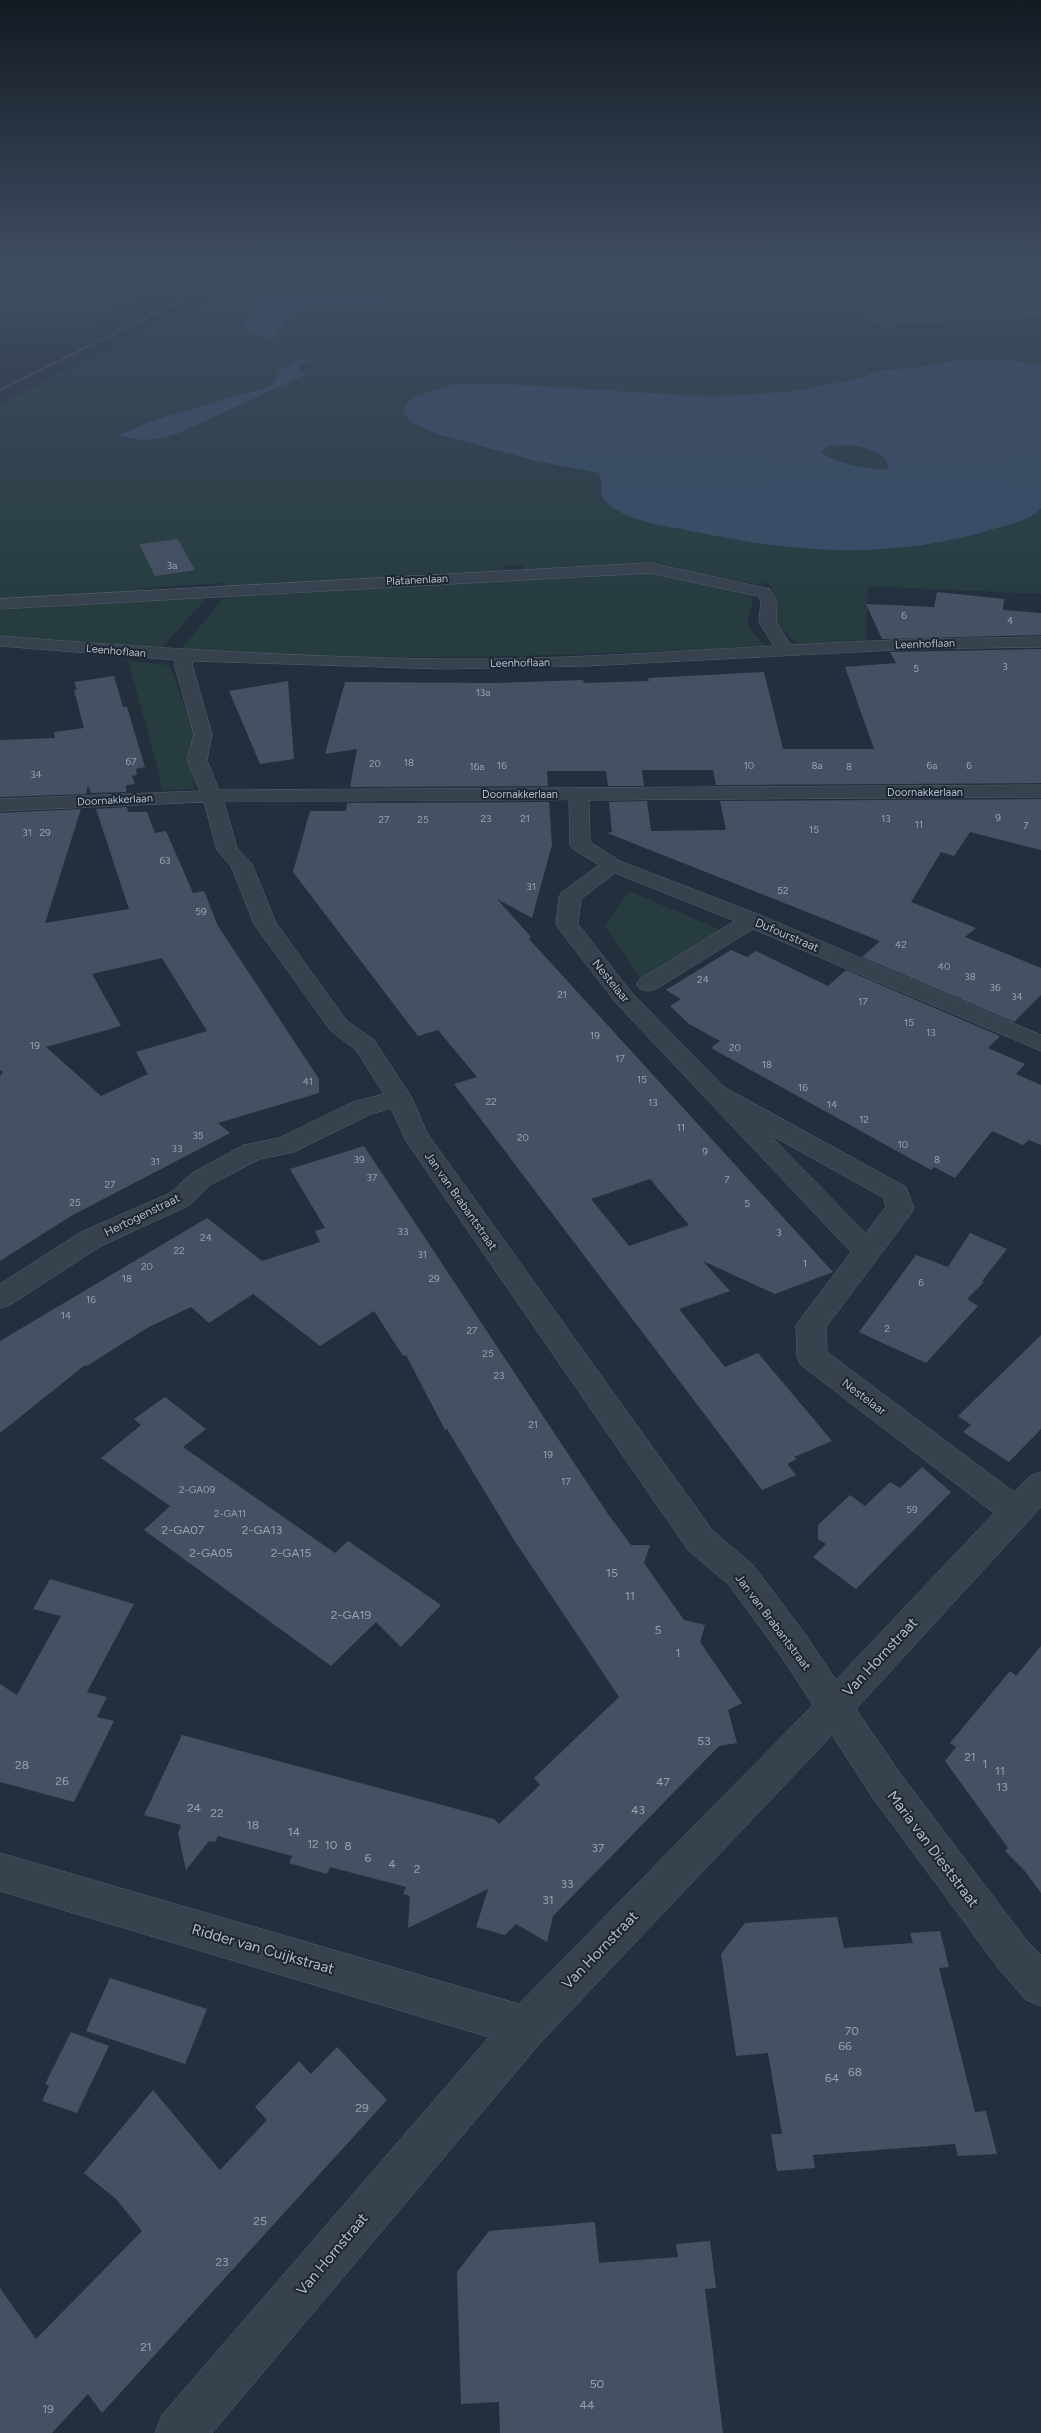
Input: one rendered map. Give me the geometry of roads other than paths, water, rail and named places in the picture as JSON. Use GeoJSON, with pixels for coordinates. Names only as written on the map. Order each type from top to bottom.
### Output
{"type":"FeatureCollection","features":[{"type":"Feature","properties":{"kind":"street","name":"Platanenlaan"},"geometry":{"type":"LineString","coordinates":[[0,604],[650,568],[764,592],[769,601],[765,613],[767,623],[786,652]]}},
{"type":"Feature","properties":{"kind":"street","name":"Leenhoflaan"},"geometry":{"type":"LineString","coordinates":[[0,641],[187,656],[444,664],[586,661],[914,644],[1041,642]]}},
{"type":"Feature","properties":{"kind":"street","name":"Jan van Brabantstraat"},"geometry":{"type":"LineString","coordinates":[[187,656],[183,664],[203,734],[197,760],[212,796],[227,850],[241,864],[266,924],[339,1026],[365,1045],[399,1098],[416,1135],[700,1540],[741,1576],[793,1645],[834,1707]]}},
{"type":"Feature","properties":{"kind":"street","name":"Doornakkerlaan"},"geometry":{"type":"LineString","coordinates":[[0,805],[212,796],[1041,791]]}},
{"type":"Feature","properties":{"kind":"street","name":"Dufourstraat"},"geometry":{"type":"LineString","coordinates":[[579,794],[580,845],[613,865],[752,920],[1041,1044]]}},
{"type":"Feature","properties":{"kind":"street","name":"Nestelaar"},"geometry":{"type":"LineString","coordinates":[[613,865],[570,897],[566,926],[624,998],[867,1252]]}},
{"type":"Feature","properties":{"kind":"street"},"geometry":{"type":"LineString","coordinates":[[648,984],[752,920]]}},
{"type":"Feature","properties":{"kind":"street","name":"Nestelaar"},"geometry":{"type":"LineString","coordinates":[[715,1093],[896,1193],[900,1208],[811,1325],[812,1357],[1016,1512]]}},
{"type":"Feature","properties":{"kind":"street","name":"Hertogenstraat"},"geometry":{"type":"LineString","coordinates":[[0,1298],[91,1239],[180,1199],[200,1179],[252,1151],[285,1146],[362,1108],[399,1098]]}},
{"type":"Feature","properties":{"kind":"street","name":"Van Hornstraat"},"geometry":{"type":"LineString","coordinates":[[180,2433],[526,2026],[764,1783],[1041,1485]]}},
{"type":"Feature","properties":{"kind":"street","name":"Maria van Dieststraat"},"geometry":{"type":"LineString","coordinates":[[834,1707],[886,1785],[1013,1955],[1041,1985]]}},
{"type":"Feature","properties":{"kind":"street","name":"Ridder van Cuijkstraat"},"geometry":{"type":"LineString","coordinates":[[0,1872],[526,2026]]}},
{"type":"Feature","properties":{"kind":"water"},"geometry":{"type":"Polygon","coordinates":[[[274,382],[291,382],[181,432],[165,437],[142,440],[118,435],[163,417],[272,386],[274,382]]]}},
{"type":"Feature","properties":{"kind":"water"},"geometry":{"type":"Polygon","coordinates":[[[843,382],[1041,382],[1041,508],[1032,516],[1021,521],[958,539],[919,545],[842,550],[765,544],[645,522],[625,515],[605,501],[599,473],[536,461],[441,435],[410,422],[403,412],[407,403],[417,396],[455,384],[502,384],[713,397],[797,391],[843,382]],[[852,445],[828,446],[821,451],[832,459],[851,465],[886,469],[888,467],[883,457],[869,449],[852,445]]]}},
{"type":"Feature","properties":{"kind":"railway"},"geometry":{"type":"LineString","coordinates":[[0,390],[17,382]]}}]}
